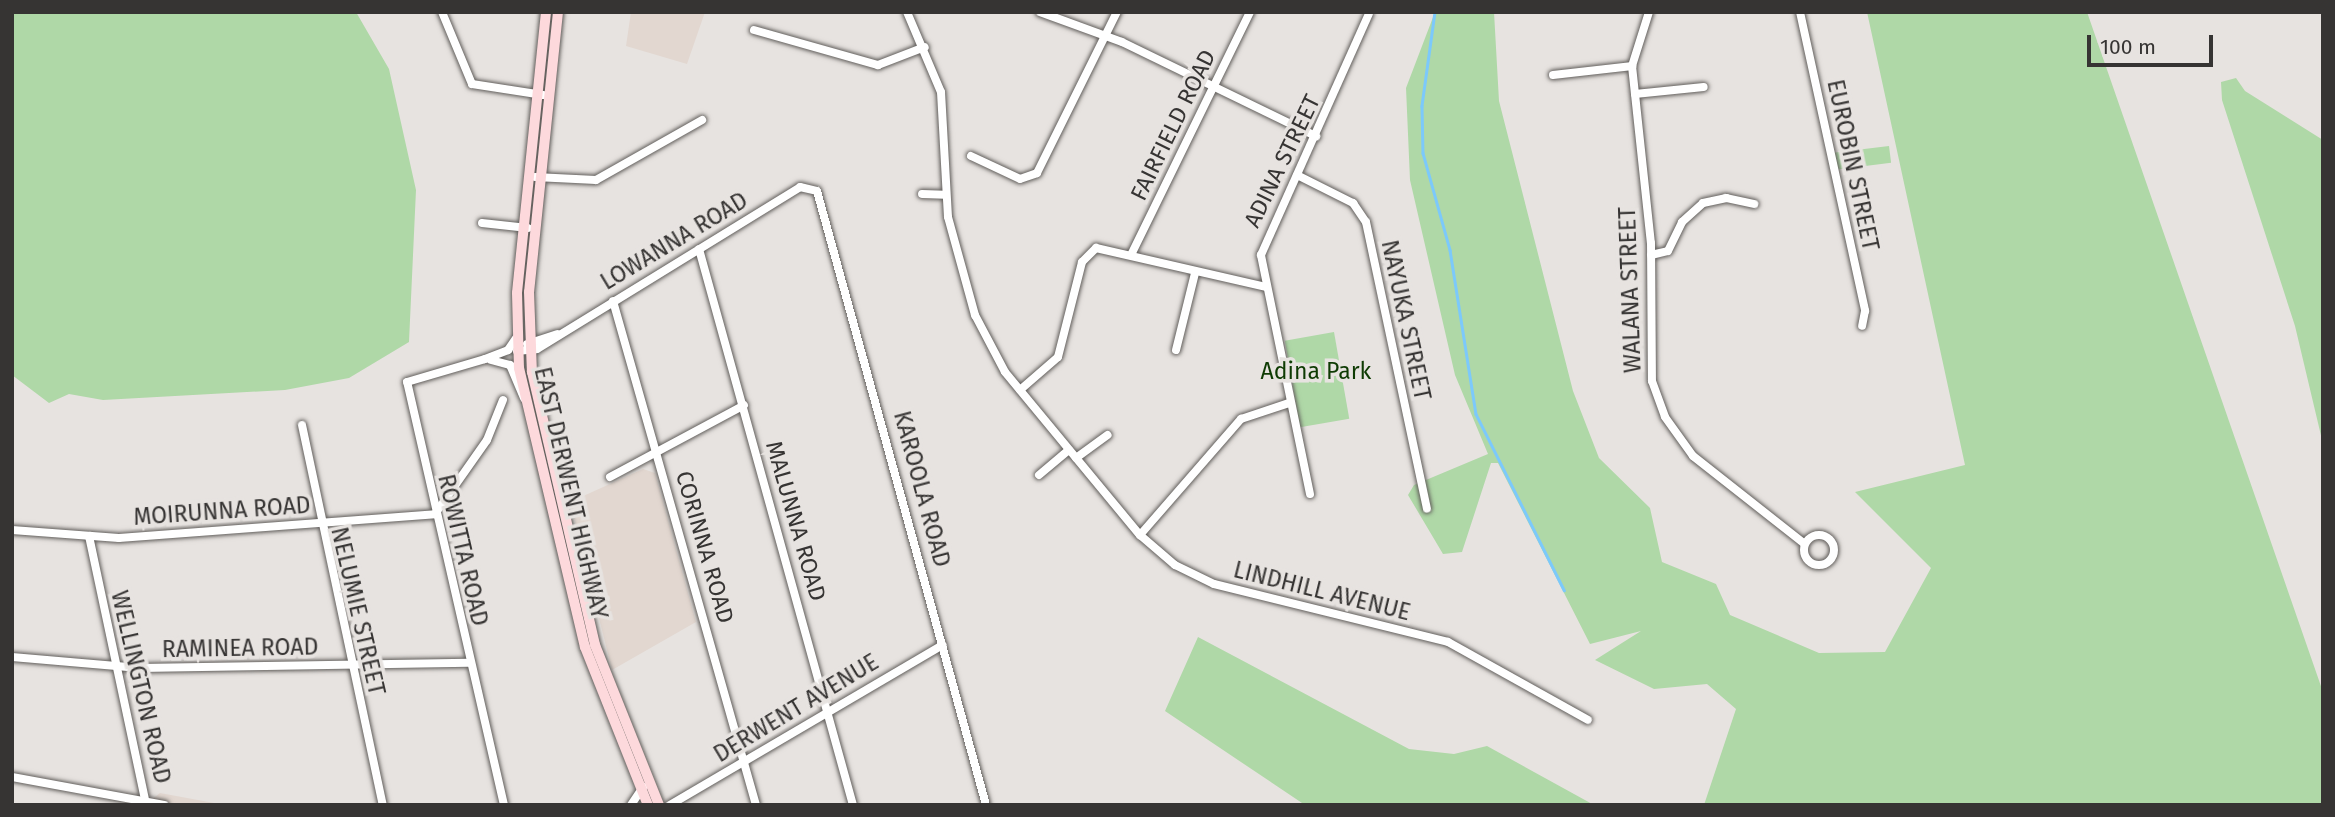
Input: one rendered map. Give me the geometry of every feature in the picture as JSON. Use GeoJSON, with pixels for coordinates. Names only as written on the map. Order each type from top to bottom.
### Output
{"type":"FeatureCollection","features":[{"type":"Feature","properties":{"kind":"main road","name":"EAST DERWENT HIGHWAY"},"geometry":{"type":"LineString","coordinates":[[547,12],[516,338],[517,351],[525,399],[585,647],[648,805]]}},
{"type":"Feature","properties":{"kind":"main road","name":"EAST DERWENT HIGHWAY"},"geometry":{"type":"LineString","coordinates":[[540,94],[558,12]]}},
{"type":"Feature","properties":{"kind":"main road","name":"EAST DERWENT HIGHWAY"},"geometry":{"type":"LineString","coordinates":[[528,228],[530,346],[545,445],[594,645],[659,805]]}},
{"type":"Feature","properties":{"kind":"street"},"geometry":{"type":"LineString","coordinates":[[442,12],[472,84],[540,94]]}},
{"type":"Feature","properties":{"kind":"street"},"geometry":{"type":"LineString","coordinates":[[1040,12],[1105,35],[1316,136]]}},
{"type":"Feature","properties":{"kind":"street"},"geometry":{"type":"LineString","coordinates":[[971,156],[1020,179],[1037,173],[1116,12]]}},
{"type":"Feature","properties":{"kind":"street","name":"FAIRFIELD ROAD"},"geometry":{"type":"LineString","coordinates":[[1131,255],[1250,12]]}},
{"type":"Feature","properties":{"kind":"street","name":"WALANA STREET"},"geometry":{"type":"LineString","coordinates":[[1649,12],[1632,66],[1651,255],[1648,358],[1665,417],[1707,471],[1805,544]]}},
{"type":"Feature","properties":{"kind":"street","name":"EUROBIN STREET"},"geometry":{"type":"LineString","coordinates":[[1800,12],[1865,311],[1862,326]]}},
{"type":"Feature","properties":{"kind":"street","name":"LINDHILL AVENUE"},"geometry":{"type":"LineString","coordinates":[[909,14],[925,47],[944,114],[945,195],[965,292],[995,356],[1140,534],[1175,565],[1214,584],[1448,642],[1588,720]]}},
{"type":"Feature","properties":{"kind":"street","name":"ADINA STREET"},"geometry":{"type":"LineString","coordinates":[[1310,494],[1266,287],[1262,249],[1316,136],[1369,14]]}},
{"type":"Feature","properties":{"kind":"street"},"geometry":{"type":"LineString","coordinates":[[754,30],[878,65],[925,47]]}},
{"type":"Feature","properties":{"kind":"street"},"geometry":{"type":"LineString","coordinates":[[1553,75],[1632,66]]}},
{"type":"Feature","properties":{"kind":"street"},"geometry":{"type":"LineString","coordinates":[[1635,94],[1704,87]]}},
{"type":"Feature","properties":{"kind":"street"},"geometry":{"type":"LineString","coordinates":[[533,177],[596,180],[702,120]]}},
{"type":"Feature","properties":{"kind":"street","name":"NAYUKA STREET"},"geometry":{"type":"LineString","coordinates":[[1297,175],[1353,203],[1366,222],[1427,509]]}},
{"type":"Feature","properties":{"kind":"street","name":"LOWANNA ROAD"},"geometry":{"type":"LineString","coordinates":[[517,351],[557,334],[800,187],[812,187]]}},
{"type":"Feature","properties":{"kind":"street","name":"KAROOLA ROAD"},"geometry":{"type":"LineString","coordinates":[[812,187],[986,805]]}},
{"type":"Feature","properties":{"kind":"street"},"geometry":{"type":"LineString","coordinates":[[922,194],[945,195]]}},
{"type":"Feature","properties":{"kind":"street"},"geometry":{"type":"LineString","coordinates":[[1651,255],[1668,251],[1682,222],[1703,203],[1726,198],[1754,204]]}},
{"type":"Feature","properties":{"kind":"street"},"geometry":{"type":"LineString","coordinates":[[482,223],[528,228]]}},
{"type":"Feature","properties":{"kind":"street"},"geometry":{"type":"LineString","coordinates":[[1020,390],[1060,353],[1087,253],[1096,248],[1266,287]]}},
{"type":"Feature","properties":{"kind":"street","name":"MALUNNA ROAD"},"geometry":{"type":"LineString","coordinates":[[699,249],[830,711],[853,805]]}},
{"type":"Feature","properties":{"kind":"street"},"geometry":{"type":"LineString","coordinates":[[1176,350],[1195,272]]}},
{"type":"Feature","properties":{"kind":"street","name":"CORINNA ROAD"},"geometry":{"type":"LineString","coordinates":[[613,301],[756,805]]}},
{"type":"Feature","properties":{"kind":"street","name":"ROWITTA ROAD"},"geometry":{"type":"LineString","coordinates":[[504,805],[469,663],[407,382],[508,350],[516,338]]}},
{"type":"Feature","properties":{"kind":"street"},"geometry":{"type":"LineString","coordinates":[[485,359],[510,365],[525,399]]}},
{"type":"Feature","properties":{"kind":"street"},"geometry":{"type":"LineString","coordinates":[[435,514],[487,440],[503,400]]}},
{"type":"Feature","properties":{"kind":"street"},"geometry":{"type":"LineString","coordinates":[[1140,534],[1241,419],[1289,403]]}},
{"type":"Feature","properties":{"kind":"street"},"geometry":{"type":"LineString","coordinates":[[610,477],[744,405]]}},
{"type":"Feature","properties":{"kind":"street","name":"NELUMIE STREET"},"geometry":{"type":"LineString","coordinates":[[302,425],[319,523],[383,805]]}},
{"type":"Feature","properties":{"kind":"street"},"geometry":{"type":"LineString","coordinates":[[1076,458],[1108,435]]}},
{"type":"Feature","properties":{"kind":"street"},"geometry":{"type":"LineString","coordinates":[[1039,475],[1069,450]]}},
{"type":"Feature","properties":{"kind":"street","name":"MOIRUNNA ROAD"},"geometry":{"type":"LineString","coordinates":[[12,530],[89,536],[435,514]]}},
{"type":"Feature","properties":{"kind":"street","name":"WELLINGTON ROAD"},"geometry":{"type":"LineString","coordinates":[[89,536],[114,667],[146,803]]}},
{"type":"Feature","properties":{"kind":"street","name":"DERWENT AVENUE"},"geometry":{"type":"LineString","coordinates":[[670,805],[943,645]]}},
{"type":"Feature","properties":{"kind":"street","name":"RAMINEA ROAD"},"geometry":{"type":"LineString","coordinates":[[12,657],[114,667],[469,663]]}},
{"type":"Feature","properties":{"kind":"street"},"geometry":{"type":"LineString","coordinates":[[12,777],[164,805]]}},
{"type":"Feature","properties":{"kind":"street"},"geometry":{"type":"LineString","coordinates":[[632,805],[643,788]]}},
{"type":"Feature","properties":{"kind":"shaded area"},"geometry":{"type":"Polygon","coordinates":[[[631,12],[705,12],[687,64],[626,46],[631,12]]]}},
{"type":"Feature","properties":{"kind":"shaded area"},"geometry":{"type":"Polygon","coordinates":[[[643,469],[655,473],[696,622],[612,670],[570,502],[643,469]]]}},
{"type":"Feature","properties":{"kind":"shaded area"},"geometry":{"type":"Polygon","coordinates":[[[160,793],[225,805],[145,805],[160,793]]]}},
{"type":"Feature","properties":{"kind":"green space"},"geometry":{"type":"Polygon","coordinates":[[[12,12],[356,12],[389,69],[416,190],[409,342],[349,378],[285,390],[103,400],[69,394],[49,403],[12,375],[12,12]]]}},
{"type":"Feature","properties":{"kind":"green space"},"geometry":{"type":"Polygon","coordinates":[[[1435,12],[1494,12],[1499,101],[1573,391],[1599,458],[1650,508],[1662,562],[1716,584],[1730,615],[1819,653],[1885,652],[1931,568],[1855,492],[1965,465],[1867,12],[2087,12],[2323,692],[2323,805],[1704,805],[1736,709],[1707,684],[1654,689],[1595,660],[1641,631],[1590,644],[1498,463],[1491,463],[1462,552],[1443,554],[1408,495],[1414,485],[1488,454],[1455,375],[1410,180],[1406,88],[1435,12]]]}},
{"type":"Feature","properties":{"kind":"green space"},"geometry":{"type":"Polygon","coordinates":[[[2236,78],[2245,91],[2323,140],[2323,444],[2295,326],[2222,100],[2221,82],[2236,78]]]}},
{"type":"Feature","properties":{"kind":"green space"},"geometry":{"type":"Polygon","coordinates":[[[1889,146],[1891,163],[1835,170],[1833,153],[1889,146]]]}},
{"type":"Feature","properties":{"kind":"green space","name":"Adina Park"},"geometry":{"type":"Polygon","coordinates":[[[1334,332],[1349,419],[1300,427],[1285,341],[1334,332]]]}},
{"type":"Feature","properties":{"kind":"green space"},"geometry":{"type":"Polygon","coordinates":[[[1198,637],[1409,749],[1454,754],[1487,746],[1594,805],[1305,805],[1165,711],[1198,637]]]}},
{"type":"Feature","properties":{"kind":"waterway"},"geometry":{"type":"LineString","coordinates":[[1435,12],[1422,106],[1423,153],[1450,250],[1476,414],[1564,590]]}}]}
